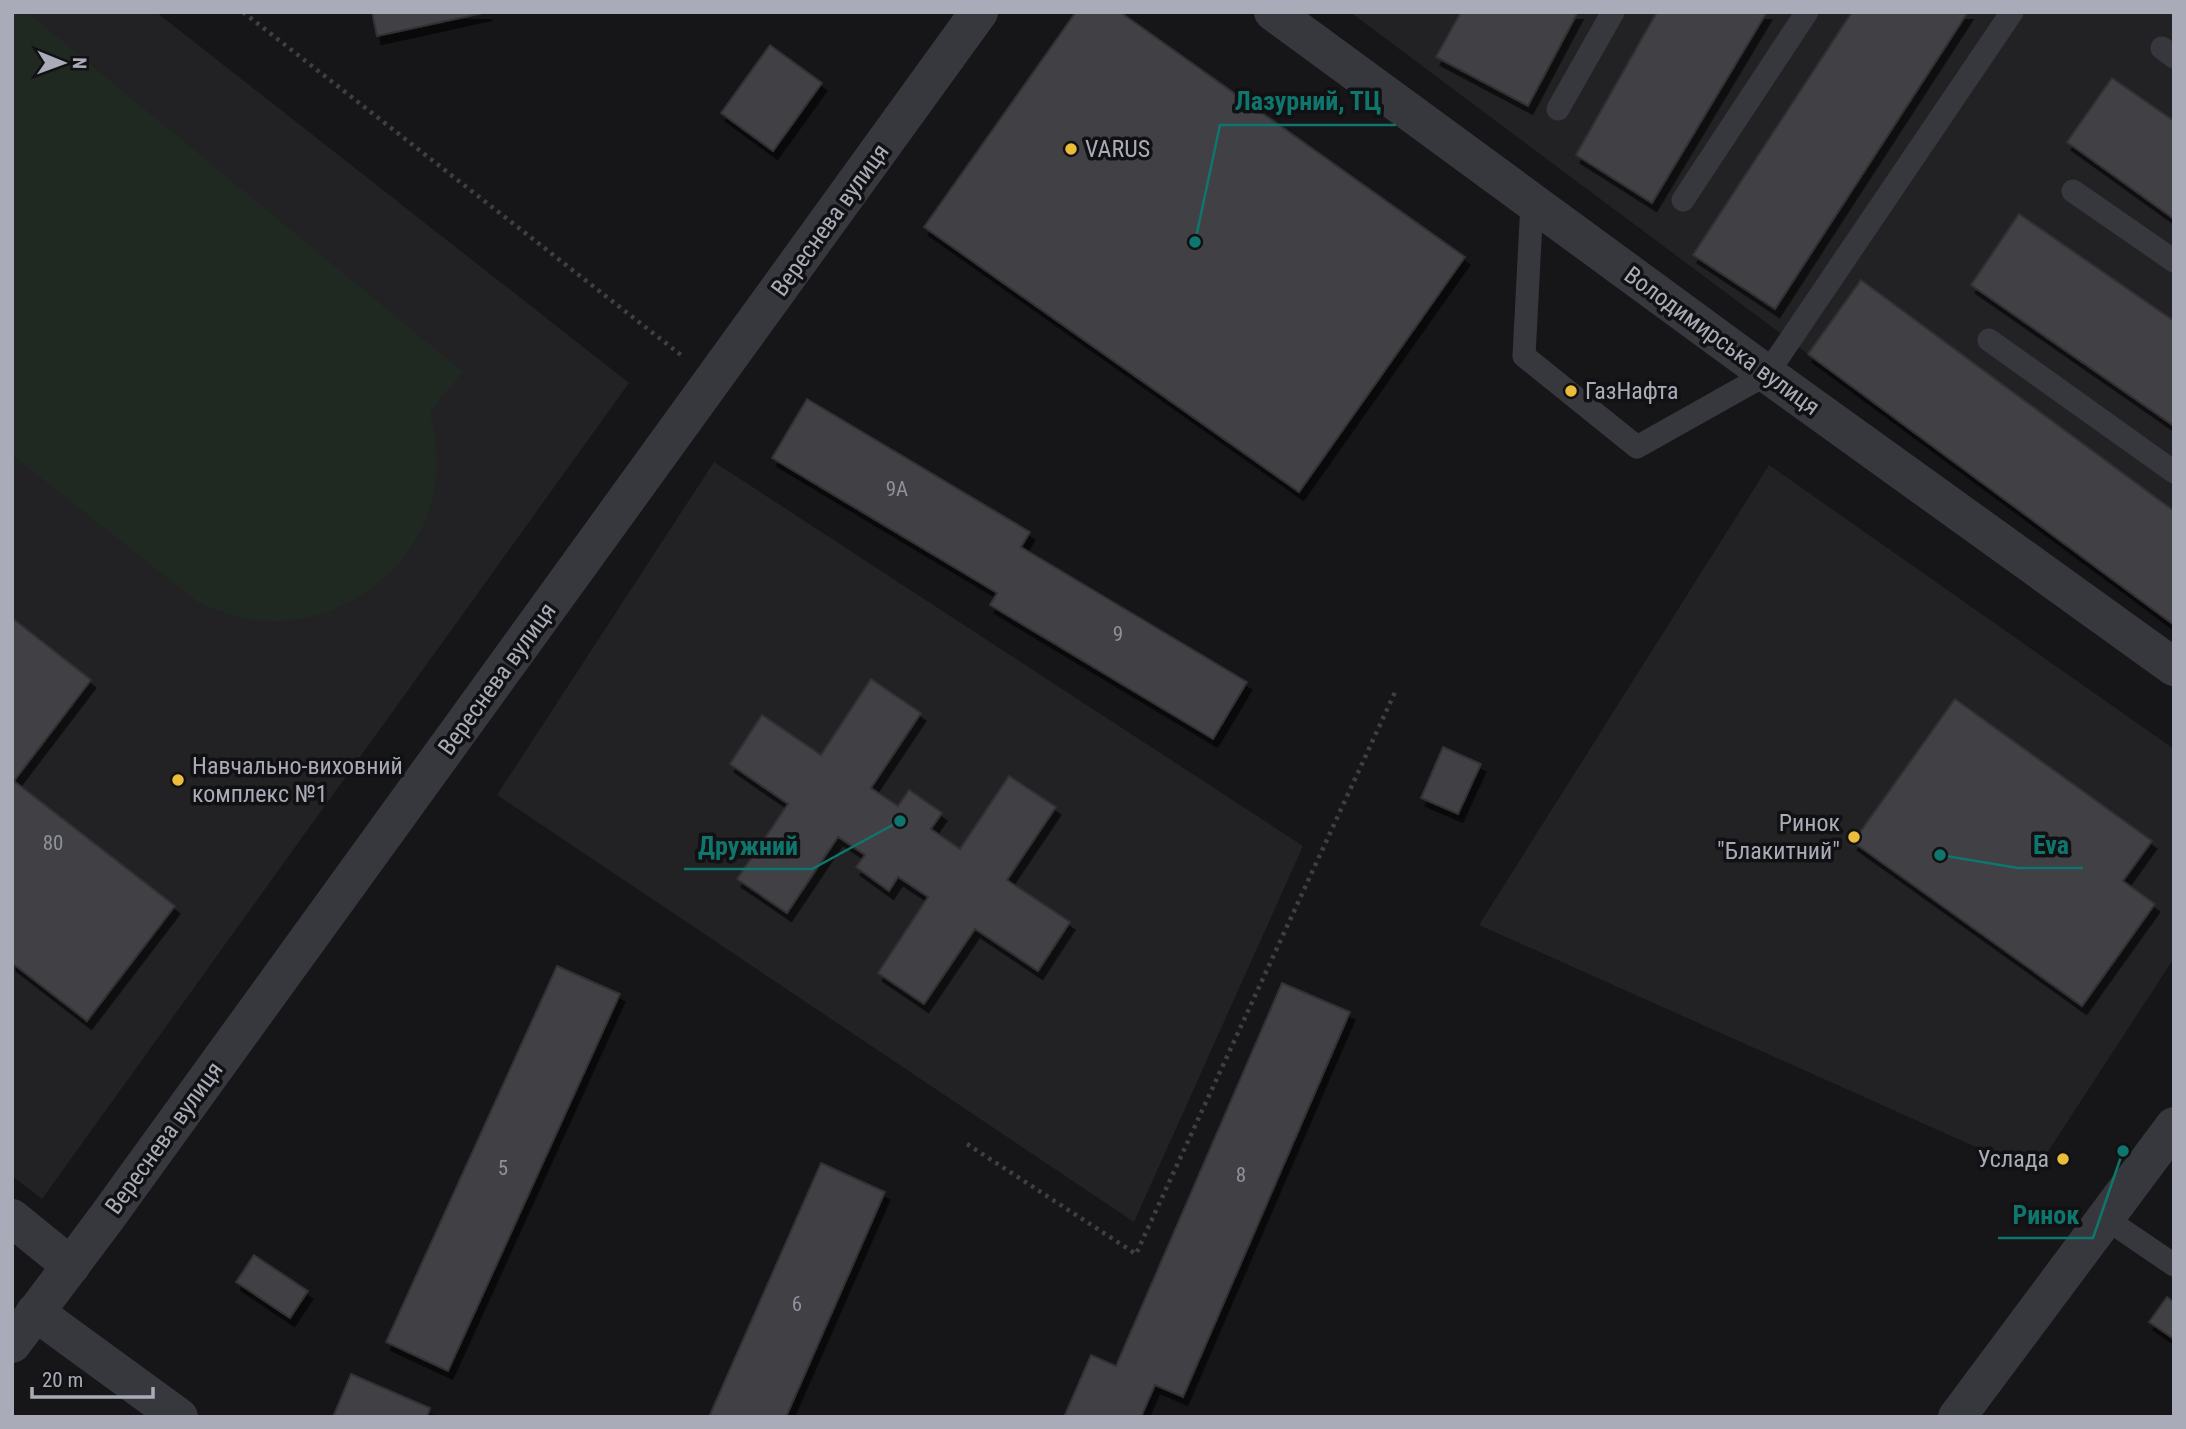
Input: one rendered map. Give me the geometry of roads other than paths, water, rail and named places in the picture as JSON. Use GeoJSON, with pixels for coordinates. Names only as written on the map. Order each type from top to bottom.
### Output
{"type":"FeatureCollection","features":[{"type":"Feature","properties":{"kind":"street","name":"Вереснева вулиця"},"geometry":{"type":"LineString","coordinates":[[12,1344],[979,12]]}},
{"type":"Feature","properties":{"kind":"street","name":"Володимирська вулиця"},"geometry":{"type":"LineString","coordinates":[[1273,12],[1767,374],[2174,667]]}},
{"type":"Feature","properties":{"kind":"street"},"geometry":{"type":"LineString","coordinates":[[1957,1417],[2174,1126]]}},
{"type":"Feature","properties":{"kind":"street"},"geometry":{"type":"LineString","coordinates":[[12,1218],[71,1266]]}},
{"type":"Feature","properties":{"kind":"street"},"geometry":{"type":"LineString","coordinates":[[35,1312],[179,1417]]}},
{"type":"Feature","properties":{"kind":"lane"},"geometry":{"type":"LineString","coordinates":[[1558,109],[1613,12]]}},
{"type":"Feature","properties":{"kind":"lane"},"geometry":{"type":"LineString","coordinates":[[1683,200],[1807,12]]}},
{"type":"Feature","properties":{"kind":"lane"},"geometry":{"type":"LineString","coordinates":[[1532,202],[1524,356],[1637,447],[1767,374],[2012,12]]}},
{"type":"Feature","properties":{"kind":"lane"},"geometry":{"type":"LineString","coordinates":[[2073,191],[2174,261]]}},
{"type":"Feature","properties":{"kind":"lane"},"geometry":{"type":"LineString","coordinates":[[1989,340],[2174,472]]}},
{"type":"Feature","properties":{"kind":"lane"},"geometry":{"type":"LineString","coordinates":[[2105,1218],[2174,1265]]}},
{"type":"Feature","properties":{"kind":"place","name":"VARUS"},"geometry":{"type":"Point","coordinates":[1071,149]}},
{"type":"Feature","properties":{"kind":"place","name":"Лазурний, ТЦ"},"geometry":{"type":"Point","coordinates":[1195,242]}},
{"type":"Feature","properties":{"kind":"place","name":"ГазНафта"},"geometry":{"type":"Point","coordinates":[1571,391]}},
{"type":"Feature","properties":{"kind":"place","name":"Навчально-виховний комплекс №1"},"geometry":{"type":"Point","coordinates":[178,780]}},
{"type":"Feature","properties":{"kind":"place","name":"Дружний"},"geometry":{"type":"Point","coordinates":[900,821]}},
{"type":"Feature","properties":{"kind":"place","name":"Ринок \"Блакитний\""},"geometry":{"type":"Point","coordinates":[1854,837]}},
{"type":"Feature","properties":{"kind":"place","name":"Eva"},"geometry":{"type":"Point","coordinates":[1940,855]}},
{"type":"Feature","properties":{"kind":"place","name":"Ринок"},"geometry":{"type":"Point","coordinates":[2123,1151]}},
{"type":"Feature","properties":{"kind":"place","name":"Услада"},"geometry":{"type":"Point","coordinates":[2063,1159]}}]}
